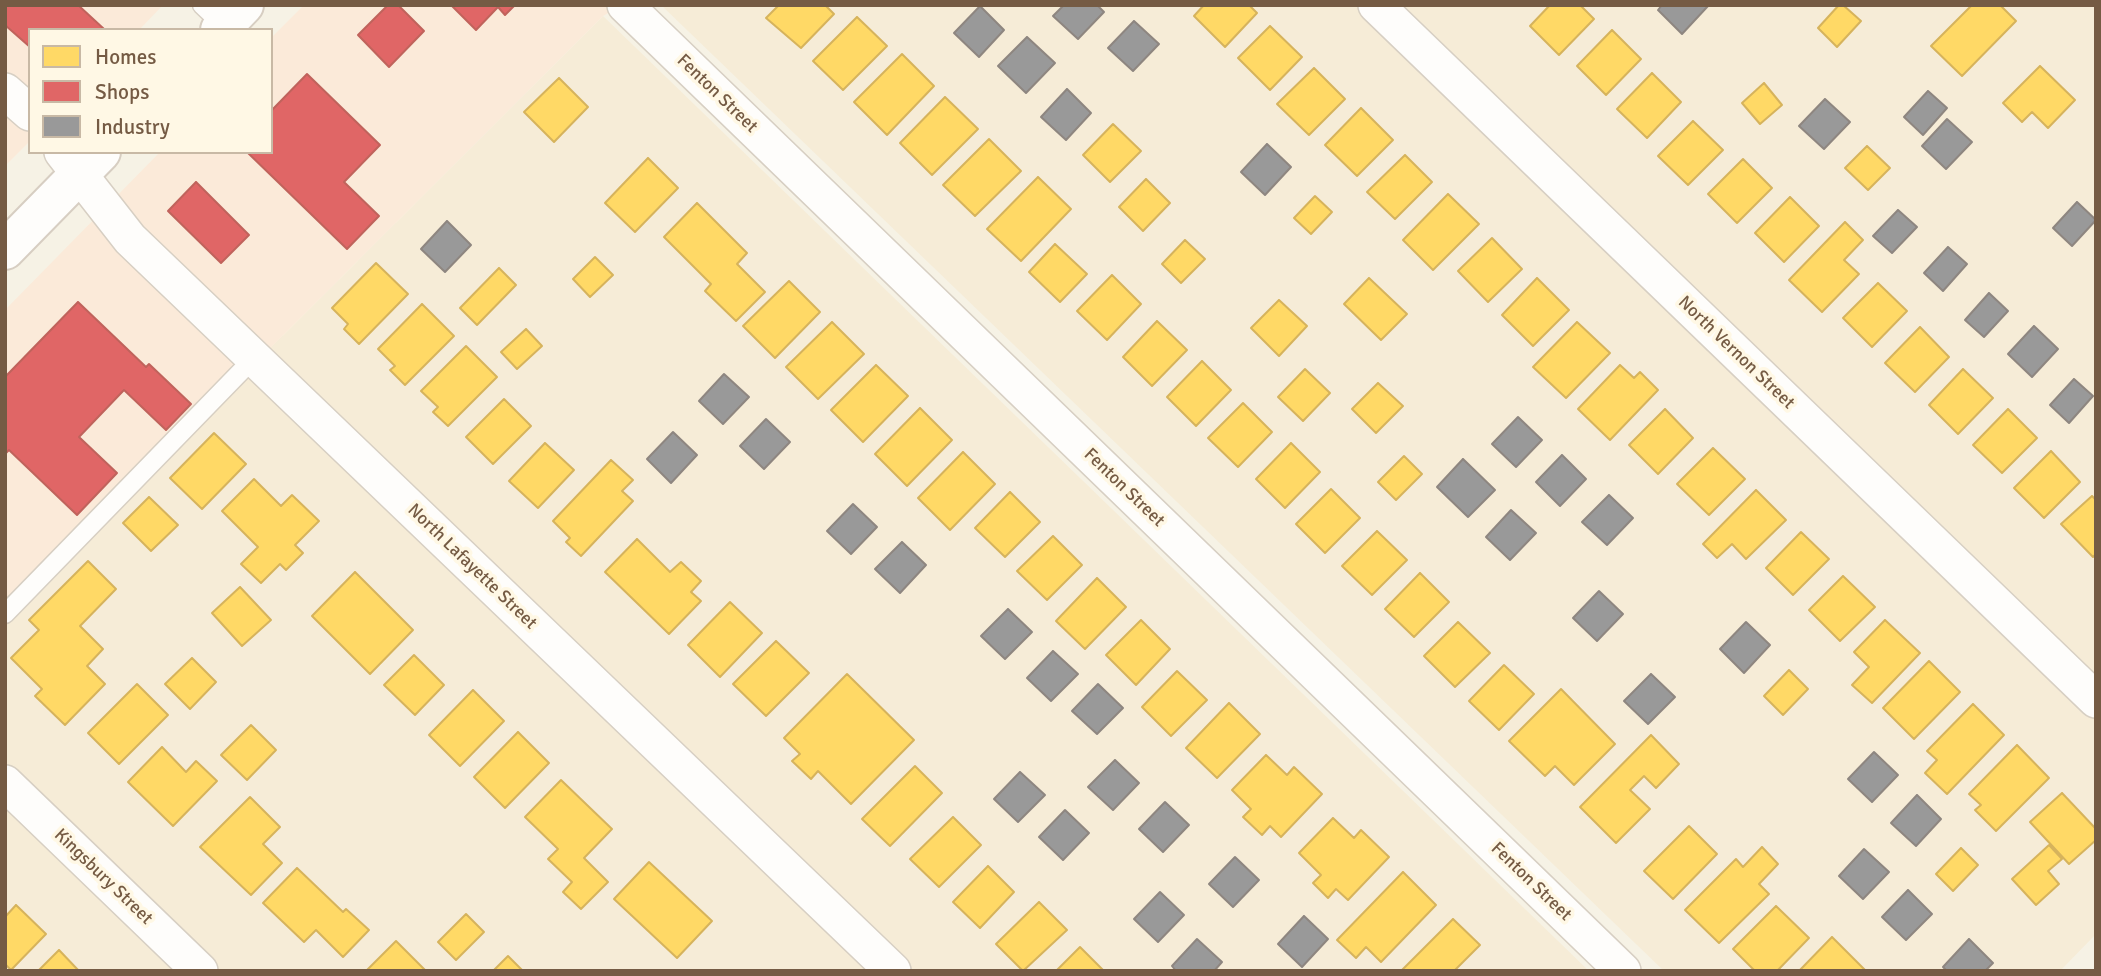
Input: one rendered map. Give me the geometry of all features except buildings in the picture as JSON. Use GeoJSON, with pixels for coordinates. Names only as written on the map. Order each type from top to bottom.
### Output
{"type":"FeatureCollection","features":[{"type":"Feature","properties":{"kind":"main road"},"geometry":{"type":"LineString","coordinates":[[5,250],[80,160]]}},
{"type":"Feature","properties":{"kind":"street","name":"Fenton Street"},"geometry":{"type":"LineString","coordinates":[[625,5],[1623,971]]}},
{"type":"Feature","properties":{"kind":"street","name":"North Vernon Street"},"geometry":{"type":"LineString","coordinates":[[1376,5],[2096,700]]}},
{"type":"Feature","properties":{"kind":"street"},"geometry":{"type":"LineString","coordinates":[[5,91],[28,111]]}},
{"type":"Feature","properties":{"kind":"street","name":"North Lafayette Street"},"geometry":{"type":"LineString","coordinates":[[80,160],[130,239],[893,971]]}},
{"type":"Feature","properties":{"kind":"street","name":"Kingsbury Street"},"geometry":{"type":"LineString","coordinates":[[5,783],[201,971]]}},
{"type":"Feature","properties":{"kind":"lane"},"geometry":{"type":"LineString","coordinates":[[5,614],[254,358]]}},
{"type":"Feature","properties":{"kind":"shaded area"},"geometry":{"type":"Polygon","coordinates":[[[5,5],[163,5],[141,28],[28,28],[28,143],[5,166],[5,5]]]}},
{"type":"Feature","properties":{"kind":"shaded area"},"geometry":{"type":"Polygon","coordinates":[[[304,5],[622,5],[603,16],[5,613],[5,310],[158,154],[273,154],[273,36],[304,5]]]}},
{"type":"Feature","properties":{"kind":"shaded area"},"geometry":{"type":"Polygon","coordinates":[[[661,5],[2096,5],[2096,934],[2060,971],[1664,971],[661,5]]]}},
{"type":"Feature","properties":{"kind":"shaded area"},"geometry":{"type":"Polygon","coordinates":[[[603,16],[1589,971],[5,971],[5,613],[603,16]]]}}]}
